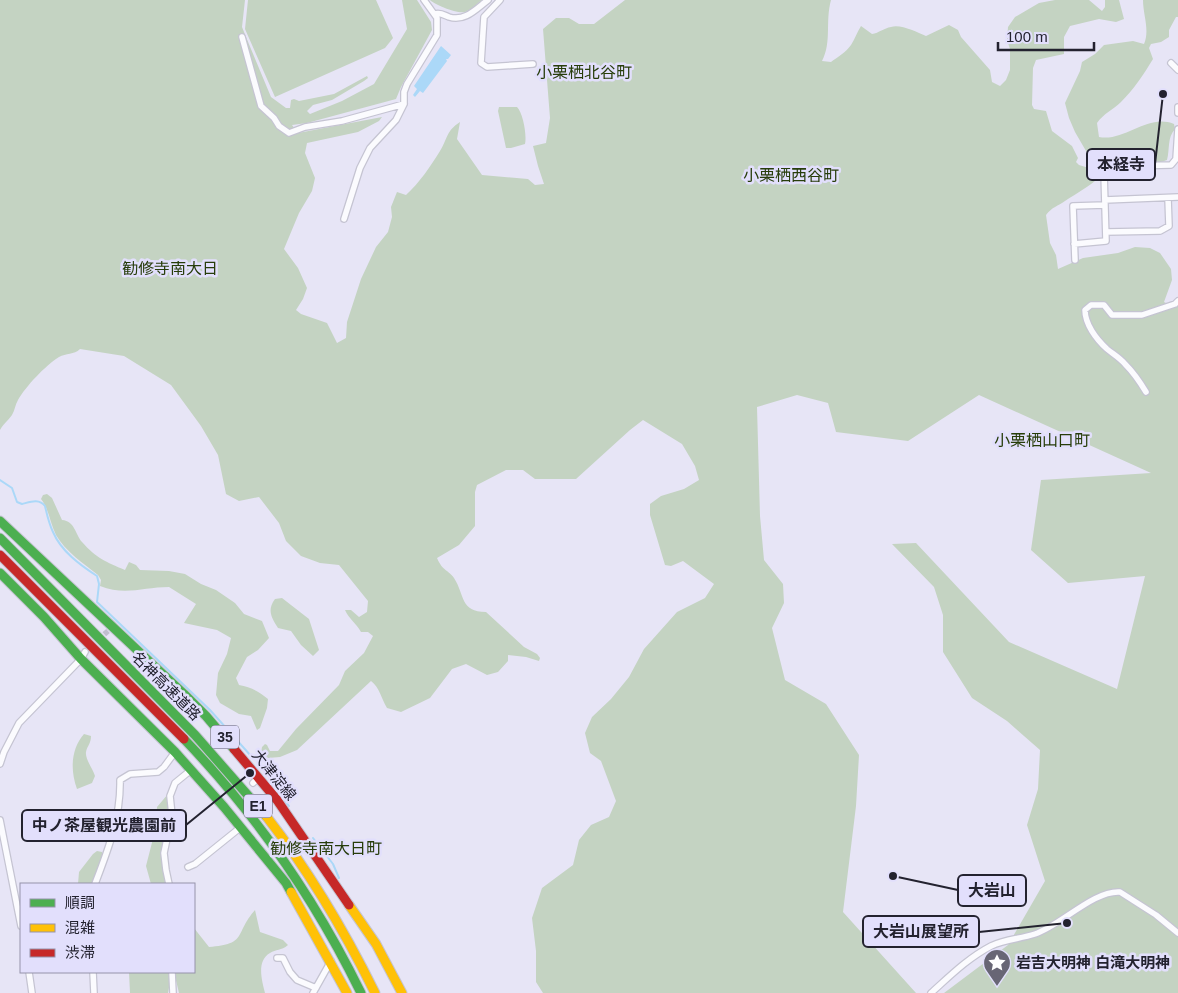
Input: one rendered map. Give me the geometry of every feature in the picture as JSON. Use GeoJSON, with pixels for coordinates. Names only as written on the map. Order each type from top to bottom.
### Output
{"type":"FeatureCollection","features":[{"type":"Feature","properties":{"kind":"main road","name":"大津淀線"},"geometry":{"type":"LineString","coordinates":[[0,522],[110,628],[206,716],[350,903],[376,944],[402,993]]}},
{"type":"Feature","properties":{"kind":"main road","name":"名神高速道路"},"geometry":{"type":"LineString","coordinates":[[0,538],[188,727],[255,802],[281,835],[322,895],[348,939],[375,993]]}},
{"type":"Feature","properties":{"kind":"main road","name":"名神高速道路"},"geometry":{"type":"LineString","coordinates":[[0,555],[165,720],[246,809],[276,849],[310,901],[361,993]]}},
{"type":"Feature","properties":{"kind":"main road"},"geometry":{"type":"LineString","coordinates":[[0,573],[83,655],[226,805],[241,827],[286,883],[331,961],[347,993]]}},
{"type":"Feature","properties":{"kind":"street"},"geometry":{"type":"LineString","coordinates":[[344,219],[360,168],[370,148],[396,120],[404,104],[404,92],[407,84],[437,35],[437,18],[424,0]]}},
{"type":"Feature","properties":{"kind":"street"},"geometry":{"type":"LineString","coordinates":[[435,14],[439,13],[451,17],[464,18],[488,0]]}},
{"type":"Feature","properties":{"kind":"street"},"geometry":{"type":"LineString","coordinates":[[500,0],[484,17],[481,63],[487,67],[533,64]]}},
{"type":"Feature","properties":{"kind":"street"},"geometry":{"type":"LineString","coordinates":[[242,37],[261,106],[274,118],[279,126],[289,133],[305,127],[342,121],[404,104]]}},
{"type":"Feature","properties":{"kind":"street"},"geometry":{"type":"LineString","coordinates":[[1171,63],[1178,70]]}},
{"type":"Feature","properties":{"kind":"street"},"geometry":{"type":"LineString","coordinates":[[1178,108],[1178,114]]}},
{"type":"Feature","properties":{"kind":"street"},"geometry":{"type":"LineString","coordinates":[[1074,244],[1106,241],[1104,172],[1106,169],[1128,166],[1171,165],[1176,160],[1178,130]]}},
{"type":"Feature","properties":{"kind":"street"},"geometry":{"type":"LineString","coordinates":[[1075,260],[1073,206],[1178,197]]}},
{"type":"Feature","properties":{"kind":"street"},"geometry":{"type":"LineString","coordinates":[[1106,232],[1160,231],[1169,226],[1168,198]]}},
{"type":"Feature","properties":{"kind":"street"},"geometry":{"type":"LineString","coordinates":[[1146,392],[1124,362],[1106,348],[1095,335],[1085,320],[1085,310],[1090,305],[1104,305],[1112,315],[1142,315],[1176,304],[1178,301]]}},
{"type":"Feature","properties":{"kind":"street"},"geometry":{"type":"LineString","coordinates":[[0,764],[19,723],[83,655]]}},
{"type":"Feature","properties":{"kind":"street"},"geometry":{"type":"LineString","coordinates":[[95,883],[116,825],[120,780],[130,774],[158,772],[175,752]]}},
{"type":"Feature","properties":{"kind":"street"},"geometry":{"type":"LineString","coordinates":[[169,883],[164,853],[172,815],[170,796],[175,783],[191,770]]}},
{"type":"Feature","properties":{"kind":"street"},"geometry":{"type":"LineString","coordinates":[[0,820],[20,921]]}},
{"type":"Feature","properties":{"kind":"street"},"geometry":{"type":"LineString","coordinates":[[188,867],[196,864],[241,827]]}},
{"type":"Feature","properties":{"kind":"street"},"geometry":{"type":"LineString","coordinates":[[931,993],[962,965],[990,946],[1005,940],[1035,934],[1085,904],[1113,892],[1120,892],[1178,933]]}},
{"type":"Feature","properties":{"kind":"street"},"geometry":{"type":"LineString","coordinates":[[277,958],[283,958],[290,972],[297,980],[314,990],[331,961]]}},
{"type":"Feature","properties":{"kind":"street"},"geometry":{"type":"LineString","coordinates":[[29,973],[32,993]]}},
{"type":"Feature","properties":{"kind":"street"},"geometry":{"type":"LineString","coordinates":[[93,973],[94,993]]}},
{"type":"Feature","properties":{"kind":"street"},"geometry":{"type":"LineString","coordinates":[[172,973],[174,993]]}},
{"type":"Feature","properties":{"kind":"green space"},"geometry":{"type":"Polygon","coordinates":[[[0,0],[245,0],[242,27],[271,97],[286,108],[290,108],[291,100],[299,101],[334,94],[367,76],[368,78],[364,81],[332,100],[313,105],[307,111],[310,114],[342,101],[374,84],[407,29],[402,0],[417,0],[431,22],[432,30],[396,99],[307,123],[292,125],[298,133],[382,117],[379,121],[358,132],[307,143],[305,153],[315,178],[312,191],[299,213],[284,249],[298,268],[307,288],[296,310],[301,314],[327,323],[337,343],[346,338],[347,322],[361,279],[376,247],[388,232],[392,217],[391,207],[397,192],[406,195],[416,185],[455,125],[460,122],[457,139],[482,175],[528,179],[535,185],[544,184],[533,146],[546,143],[550,118],[543,29],[556,18],[569,18],[579,24],[594,24],[625,0],[831,0],[828,16],[827,47],[822,61],[831,62],[844,52],[851,45],[861,26],[872,34],[895,26],[926,36],[949,25],[958,30],[961,37],[990,70],[992,82],[1000,86],[1006,80],[1010,70],[1010,49],[1007,40],[1008,27],[1015,17],[1039,3],[1055,0],[1089,0],[1102,11],[1105,7],[1105,0],[1119,0],[1124,19],[1116,22],[1099,19],[1070,26],[1064,37],[1064,54],[1036,60],[1033,68],[1032,105],[1034,109],[1046,111],[1052,131],[1072,146],[1078,158],[1076,162],[1079,165],[1089,168],[1093,163],[1075,132],[1065,103],[1080,71],[1082,62],[1095,54],[1104,45],[1133,41],[1144,44],[1146,28],[1143,0],[1178,0],[1178,17],[1176,17],[1169,30],[1169,37],[1161,42],[1151,44],[1149,48],[1153,59],[1142,76],[1121,102],[1097,123],[1099,137],[1118,136],[1155,122],[1174,124],[1175,129],[1172,132],[1167,160],[1156,163],[1119,163],[1109,166],[1102,170],[1101,176],[1092,183],[1053,208],[1046,215],[1050,243],[1056,255],[1058,269],[1083,258],[1118,253],[1135,247],[1150,248],[1160,253],[1171,269],[1172,280],[1164,302],[1172,306],[1178,304],[1178,993],[944,993],[1008,945],[1045,881],[1027,825],[1038,789],[1040,750],[1007,721],[972,698],[943,652],[943,615],[934,587],[892,544],[916,543],[1009,642],[1117,689],[1145,576],[1068,583],[1031,550],[1041,480],[1151,473],[979,395],[908,441],[836,432],[828,403],[797,395],[757,407],[760,516],[764,560],[783,584],[784,603],[772,628],[785,680],[826,704],[859,755],[856,806],[843,912],[916,993],[543,993],[536,982],[536,951],[532,918],[542,888],[573,865],[579,840],[591,825],[609,817],[616,801],[601,761],[590,753],[585,733],[592,717],[611,699],[629,677],[644,649],[677,612],[705,598],[714,584],[683,561],[671,566],[665,565],[650,515],[650,504],[661,496],[684,489],[699,480],[695,466],[682,444],[643,420],[576,479],[535,479],[523,470],[506,470],[477,485],[475,492],[475,526],[459,545],[437,558],[441,566],[454,578],[467,606],[486,612],[524,647],[537,654],[540,658],[539,661],[508,655],[508,661],[498,672],[487,675],[466,664],[452,669],[430,698],[401,712],[387,708],[371,681],[297,750],[280,757],[268,758],[261,753],[262,747],[265,744],[270,751],[278,751],[296,729],[339,685],[345,671],[364,653],[373,636],[368,632],[361,632],[345,610],[351,610],[359,617],[367,612],[368,601],[339,565],[320,563],[301,556],[286,541],[279,523],[259,497],[239,501],[226,494],[218,455],[201,426],[171,385],[124,356],[80,349],[59,357],[42,371],[26,389],[17,402],[12,415],[0,430],[0,0]]]}},
{"type":"Feature","properties":{"kind":"green space"},"geometry":{"type":"Polygon","coordinates":[[[248,0],[376,0],[393,38],[385,48],[275,97],[245,29],[248,0]]]}},
{"type":"Feature","properties":{"kind":"green space"},"geometry":{"type":"Polygon","coordinates":[[[430,0],[482,0],[465,12],[457,12],[446,9],[430,0]]]}},
{"type":"Feature","properties":{"kind":"green space"},"geometry":{"type":"Polygon","coordinates":[[[499,107],[517,107],[524,124],[525,144],[506,148],[498,111],[499,107]]]}},
{"type":"Feature","properties":{"kind":"green space"},"geometry":{"type":"Polygon","coordinates":[[[47,494],[52,498],[62,520],[70,523],[82,542],[102,559],[125,570],[129,562],[136,565],[140,570],[169,571],[185,574],[201,584],[216,590],[235,603],[244,614],[262,621],[269,638],[258,650],[247,657],[236,678],[239,685],[255,690],[268,699],[260,728],[257,730],[251,716],[239,714],[220,703],[216,695],[218,673],[227,654],[231,638],[217,630],[184,623],[196,604],[169,587],[126,591],[100,586],[101,580],[98,575],[70,552],[56,535],[46,507],[41,499],[43,495],[47,494]]]}},
{"type":"Feature","properties":{"kind":"green space"},"geometry":{"type":"Polygon","coordinates":[[[282,598],[309,619],[319,650],[313,656],[301,645],[291,631],[278,628],[273,620],[271,607],[275,599],[282,598]]]}},
{"type":"Feature","properties":{"kind":"green space"},"geometry":{"type":"Polygon","coordinates":[[[84,734],[91,736],[86,755],[95,776],[92,783],[77,789],[73,774],[73,760],[76,746],[84,734]]]}},
{"type":"Feature","properties":{"kind":"green space"},"geometry":{"type":"Polygon","coordinates":[[[168,794],[170,813],[164,859],[172,883],[151,883],[146,866],[156,827],[157,807],[168,794]]]}},
{"type":"Feature","properties":{"kind":"green space"},"geometry":{"type":"Polygon","coordinates":[[[97,851],[102,852],[103,860],[92,883],[78,883],[79,872],[97,851]]]}},
{"type":"Feature","properties":{"kind":"green space"},"geometry":{"type":"Polygon","coordinates":[[[255,910],[260,932],[283,940],[288,945],[270,953],[263,961],[261,971],[265,993],[179,993],[174,973],[195,973],[195,929],[209,947],[221,946],[230,943],[239,936],[255,910]]]}},
{"type":"Feature","properties":{"kind":"green space"},"geometry":{"type":"Polygon","coordinates":[[[129,973],[172,973],[168,993],[130,993],[129,973]]]}},
{"type":"Feature","properties":{"kind":"water"},"geometry":{"type":"Polygon","coordinates":[[[441,46],[451,55],[446,59],[447,61],[423,93],[420,91],[415,97],[413,95],[417,89],[414,86],[441,46]]]}},
{"type":"Feature","properties":{"kind":"waterway"},"geometry":{"type":"LineString","coordinates":[[0,480],[12,488],[17,502],[22,504],[37,501],[45,506],[56,539],[78,562],[97,576],[99,584],[97,602],[210,710],[251,756]]}},
{"type":"Feature","properties":{"kind":"waterway"},"geometry":{"type":"LineString","coordinates":[[273,784],[289,806]]}},
{"type":"Feature","properties":{"kind":"waterway"},"geometry":{"type":"LineString","coordinates":[[313,838],[333,864],[339,878]]}},
{"type":"Feature","properties":{"kind":"tunnel"},"geometry":{"type":"LineString","coordinates":[[98,640],[108,631]]}},
{"type":"Feature","properties":{"kind":"traffic: fast"},"geometry":{"type":"LineString","coordinates":[[0,521],[184,694],[234,749]]}},
{"type":"Feature","properties":{"kind":"traffic: fast"},"geometry":{"type":"LineString","coordinates":[[0,538],[195,735],[266,816]]}},
{"type":"Feature","properties":{"kind":"traffic: fast"},"geometry":{"type":"LineString","coordinates":[[0,573],[44,617],[81,659],[175,752],[224,807],[286,883],[291,892]]}},
{"type":"Feature","properties":{"kind":"traffic: fast"},"geometry":{"type":"LineString","coordinates":[[184,739],[236,797],[282,859],[324,924],[361,993]]}},
{"type":"Feature","properties":{"kind":"traffic: slow"},"geometry":{"type":"LineString","coordinates":[[266,816],[297,858],[325,901],[375,993]]}},
{"type":"Feature","properties":{"kind":"traffic: slow"},"geometry":{"type":"LineString","coordinates":[[291,892],[347,993]]}},
{"type":"Feature","properties":{"kind":"traffic: slow"},"geometry":{"type":"LineString","coordinates":[[349,905],[376,944],[402,993]]}},
{"type":"Feature","properties":{"kind":"traffic: jam"},"geometry":{"type":"LineString","coordinates":[[0,555],[184,739]]}},
{"type":"Feature","properties":{"kind":"traffic: jam"},"geometry":{"type":"LineString","coordinates":[[234,749],[277,800],[349,905]]}},
{"type":"Feature","properties":{"kind":"place","name":"本経寺"},"geometry":{"type":"Point","coordinates":[1163,94]}},
{"type":"Feature","properties":{"kind":"place","name":"中ノ茶屋観光農園前"},"geometry":{"type":"Point","coordinates":[250,773]}},
{"type":"Feature","properties":{"kind":"place","name":"大岩山"},"geometry":{"type":"Point","coordinates":[893,876]}},
{"type":"Feature","properties":{"kind":"place","name":"大岩山展望所"},"geometry":{"type":"Point","coordinates":[1067,923]}},
{"type":"Feature","properties":{"kind":"place","name":"岩吉大明神 白滝大明神"},"geometry":{"type":"Point","coordinates":[997,987]}},
{"type":"Feature","properties":{"kind":"district","name":"小栗栖北谷町"},"geometry":{"type":"Point","coordinates":[584,72]}},
{"type":"Feature","properties":{"kind":"district","name":"小栗栖西谷町"},"geometry":{"type":"Point","coordinates":[791,175]}},
{"type":"Feature","properties":{"kind":"district","name":"勧修寺南大日"},"geometry":{"type":"Point","coordinates":[170,268]}},
{"type":"Feature","properties":{"kind":"district","name":"小栗栖山口町"},"geometry":{"type":"Point","coordinates":[1042,440]}},
{"type":"Feature","properties":{"kind":"district","name":"勧修寺南大日町"},"geometry":{"type":"Point","coordinates":[326,848]}}]}
